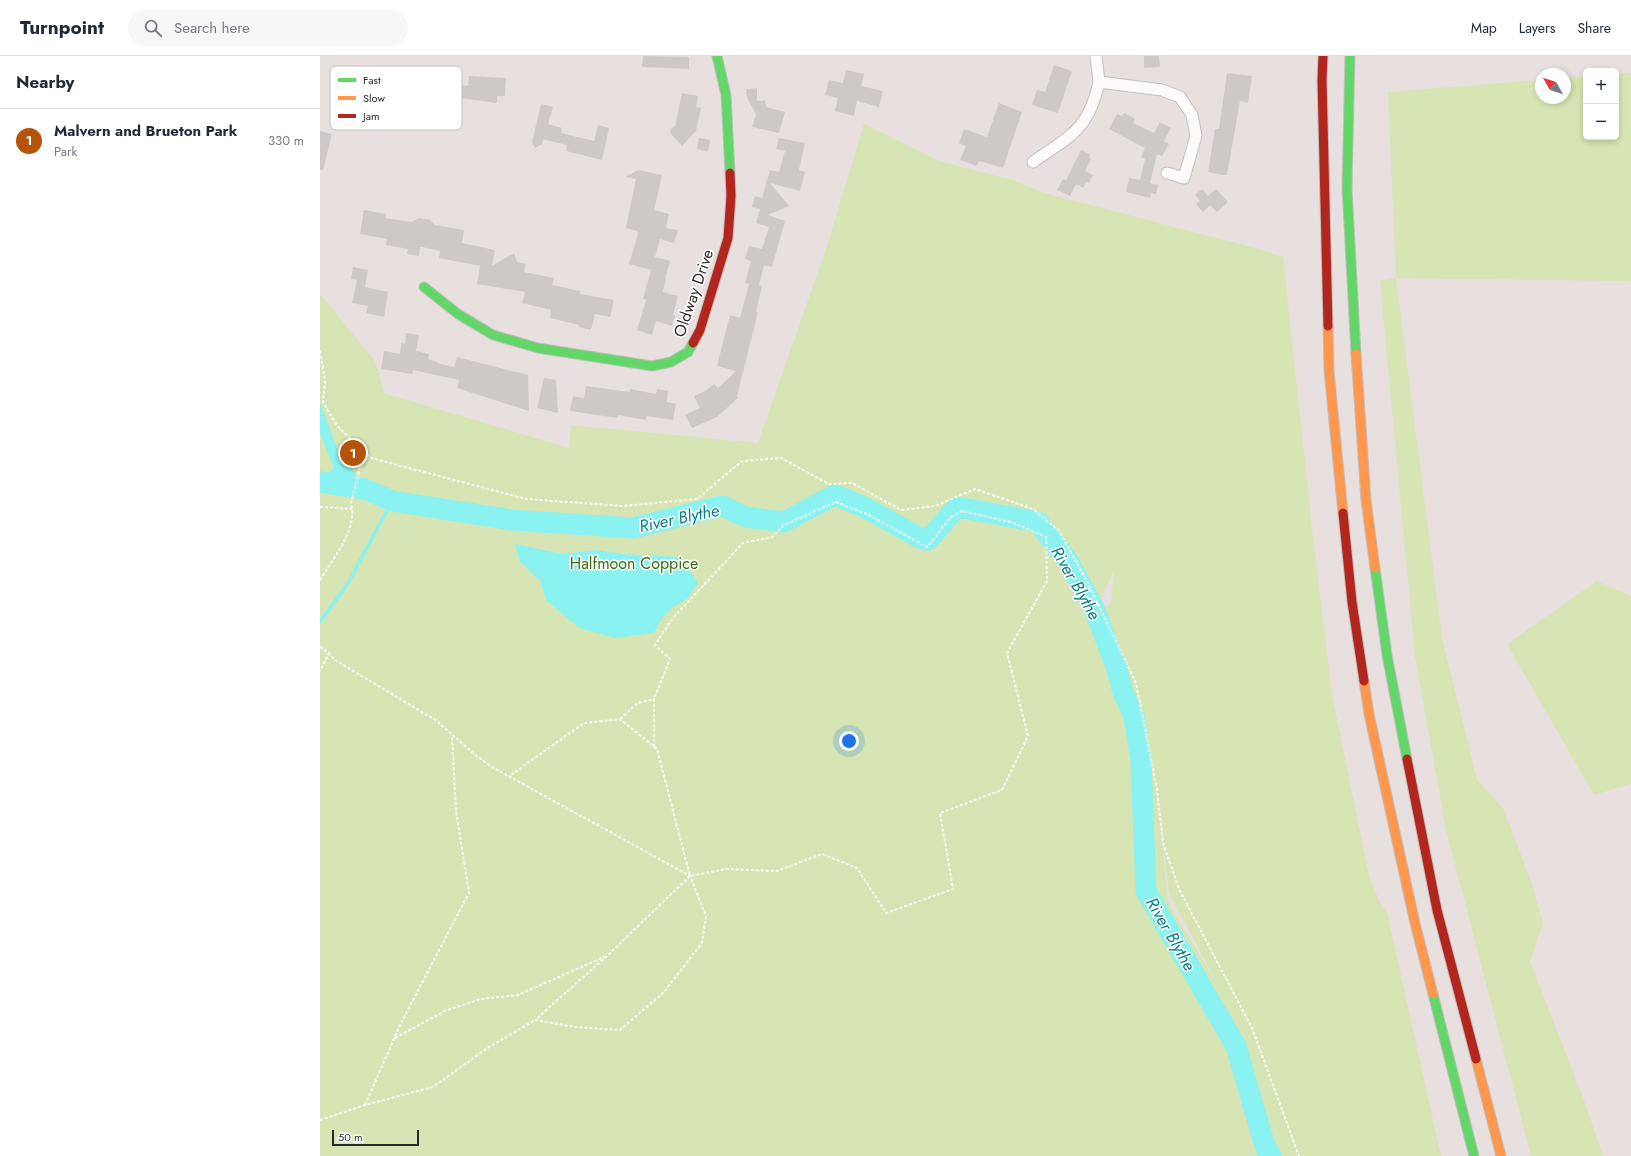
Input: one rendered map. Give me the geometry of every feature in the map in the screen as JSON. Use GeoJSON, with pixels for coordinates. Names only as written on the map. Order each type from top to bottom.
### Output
{"type":"FeatureCollection","features":[{"type":"Feature","properties":{"kind":"main road","name":"Oldway Drive"},"geometry":{"type":"LineString","coordinates":[[424,287],[458,314],[493,334],[538,348],[652,366],[672,362],[688,352],[700,330],[728,238],[731,196],[726,96],[717,56]]}},
{"type":"Feature","properties":{"kind":"main road"},"geometry":{"type":"LineString","coordinates":[[1324,56],[1322,80],[1329,371],[1352,602],[1369,714],[1415,923],[1474,1156]]}},
{"type":"Feature","properties":{"kind":"main road"},"geometry":{"type":"LineString","coordinates":[[1350,56],[1347,188],[1349,239],[1366,500],[1387,655],[1437,910],[1501,1156]]}},
{"type":"Feature","properties":{"kind":"main road"},"geometry":{"type":"LineString","coordinates":[[1347,188],[1359,56]]}},
{"type":"Feature","properties":{"kind":"street"},"geometry":{"type":"LineString","coordinates":[[1033,162],[1076,132],[1086,121],[1094,102],[1099,82],[1096,56]]}},
{"type":"Feature","properties":{"kind":"street"},"geometry":{"type":"LineString","coordinates":[[1099,82],[1162,90],[1180,97],[1192,115],[1196,136],[1184,178],[1167,173]]}},
{"type":"Feature","properties":{"kind":"path"},"geometry":{"type":"LineString","coordinates":[[320,351],[325,380],[323,402],[337,426],[370,458],[526,499],[623,506],[697,499],[742,461],[781,458],[829,484],[852,483],[901,510],[935,506],[975,489],[1033,509],[1059,531],[1088,583],[1136,683],[1157,790],[1163,843],[1180,891],[1252,1028],[1299,1156]]}},
{"type":"Feature","properties":{"kind":"path"},"geometry":{"type":"LineString","coordinates":[[320,580],[349,528],[352,509],[351,503],[364,451]]}},
{"type":"Feature","properties":{"kind":"path"},"geometry":{"type":"LineString","coordinates":[[320,1120],[366,1105],[433,1087],[486,1049],[535,1020],[606,956],[690,876],[726,869],[777,871],[822,854],[857,868],[886,913],[953,889],[940,813],[1002,790],[1028,736],[1007,653],[1047,581],[1046,537],[1011,522],[962,511],[951,517],[927,547],[867,514],[836,502],[784,525],[772,537],[743,543],[672,618],[655,645],[670,659],[654,699],[654,747]]}},
{"type":"Feature","properties":{"kind":"path"},"geometry":{"type":"LineString","coordinates":[[320,507],[352,509]]}},
{"type":"Feature","properties":{"kind":"path"},"geometry":{"type":"LineString","coordinates":[[320,647],[329,653],[335,660],[437,722],[452,736],[492,767],[690,876]]}},
{"type":"Feature","properties":{"kind":"path"},"geometry":{"type":"LineString","coordinates":[[320,671],[329,653]]}},
{"type":"Feature","properties":{"kind":"path"},"geometry":{"type":"LineString","coordinates":[[511,775],[584,723],[620,719],[638,703],[654,699]]}},
{"type":"Feature","properties":{"kind":"path"},"geometry":{"type":"LineString","coordinates":[[535,1020],[575,1027],[620,1030],[664,992],[702,943],[706,916],[690,876],[657,748],[620,719]]}},
{"type":"Feature","properties":{"kind":"path"},"geometry":{"type":"LineString","coordinates":[[366,1105],[394,1038],[469,894],[456,811],[452,736]]}},
{"type":"Feature","properties":{"kind":"path"},"geometry":{"type":"LineString","coordinates":[[394,1038],[445,1011],[481,999],[518,995],[606,956]]}},
{"type":"Feature","properties":{"kind":"green space"},"geometry":{"type":"Polygon","coordinates":[[[1631,73],[1631,281],[1396,278],[1388,92],[1535,80],[1535,104],[1571,104],[1571,78],[1583,77],[1583,140],[1619,140],[1619,74],[1631,73]]]}},
{"type":"Feature","properties":{"kind":"green space","name":"Halfmoon Coppice"},"geometry":{"type":"Polygon","coordinates":[[[864,124],[939,161],[1016,181],[1044,193],[1255,248],[1283,257],[1312,529],[1332,694],[1369,876],[1381,905],[1387,912],[1441,1156],[320,1156],[320,294],[375,361],[384,393],[569,448],[571,425],[758,443],[827,246],[864,124]],[[1114,570],[1090,623],[1111,602],[1114,570]],[[1160,815],[1168,902],[1221,991],[1169,893],[1160,815]]]}},
{"type":"Feature","properties":{"kind":"green space"},"geometry":{"type":"Polygon","coordinates":[[[1396,278],[1442,638],[1477,780],[1503,808],[1531,881],[1543,923],[1530,961],[1585,1103],[1603,1156],[1531,1156],[1446,830],[1415,657],[1380,281],[1396,278]]]}},
{"type":"Feature","properties":{"kind":"green space"},"geometry":{"type":"Polygon","coordinates":[[[1597,581],[1631,596],[1631,784],[1594,795],[1507,644],[1597,581]]]}},
{"type":"Feature","properties":{"kind":"water"},"geometry":{"type":"Polygon","coordinates":[[[320,403],[342,462],[353,470],[365,489],[320,491],[320,471],[326,474],[334,468],[320,433],[320,403]]]}},
{"type":"Feature","properties":{"kind":"water"},"geometry":{"type":"Polygon","coordinates":[[[515,544],[563,554],[597,550],[621,554],[679,557],[698,582],[688,598],[673,607],[662,618],[654,633],[616,638],[579,628],[546,600],[540,580],[520,562],[515,544]]]}},
{"type":"Feature","properties":{"kind":"building"},"geometry":{"type":"Polygon","coordinates":[[[643,56],[689,57],[689,69],[642,67],[643,56]]]}},
{"type":"Feature","properties":{"kind":"building"},"geometry":{"type":"Polygon","coordinates":[[[1144,56],[1159,56],[1160,67],[1144,68],[1144,56]]]}},
{"type":"Feature","properties":{"kind":"building"},"geometry":{"type":"Polygon","coordinates":[[[1054,65],[1072,71],[1058,113],[1032,105],[1037,90],[1045,92],[1054,65]]]}},
{"type":"Feature","properties":{"kind":"building"},"geometry":{"type":"Polygon","coordinates":[[[846,70],[864,74],[861,86],[883,91],[879,107],[857,101],[854,116],[835,111],[838,98],[825,95],[829,80],[843,83],[846,70]]]}},
{"type":"Feature","properties":{"kind":"building"},"geometry":{"type":"Polygon","coordinates":[[[1227,73],[1252,76],[1248,103],[1240,101],[1227,175],[1223,175],[1208,172],[1215,129],[1219,129],[1227,73]]]}},
{"type":"Feature","properties":{"kind":"building"},"geometry":{"type":"Polygon","coordinates":[[[469,76],[506,78],[505,96],[497,96],[497,103],[462,98],[462,85],[468,86],[469,76]]]}},
{"type":"Feature","properties":{"kind":"building"},"geometry":{"type":"Polygon","coordinates":[[[757,88],[757,101],[765,100],[766,107],[785,112],[779,133],[752,127],[756,114],[747,98],[746,89],[757,88]]]}},
{"type":"Feature","properties":{"kind":"building"},"geometry":{"type":"Polygon","coordinates":[[[682,93],[698,96],[696,107],[701,108],[696,131],[682,146],[670,133],[671,129],[675,126],[682,93]]]}},
{"type":"Feature","properties":{"kind":"building"},"geometry":{"type":"Polygon","coordinates":[[[999,103],[1022,112],[1003,168],[979,161],[977,166],[960,160],[966,146],[959,143],[964,129],[987,137],[999,103]]]}},
{"type":"Feature","properties":{"kind":"building"},"geometry":{"type":"Polygon","coordinates":[[[541,104],[553,107],[548,124],[562,128],[561,133],[594,141],[598,125],[609,128],[602,160],[566,151],[567,145],[543,139],[542,144],[535,148],[532,142],[541,104]]]}},
{"type":"Feature","properties":{"kind":"building"},"geometry":{"type":"Polygon","coordinates":[[[1124,113],[1135,119],[1133,123],[1154,133],[1160,122],[1171,128],[1164,141],[1169,144],[1162,156],[1157,154],[1150,183],[1158,185],[1156,194],[1151,193],[1150,198],[1126,192],[1129,178],[1140,180],[1145,159],[1141,157],[1145,148],[1109,129],[1117,114],[1122,116],[1124,113]]]}},
{"type":"Feature","properties":{"kind":"building"},"geometry":{"type":"Polygon","coordinates":[[[320,131],[332,134],[323,170],[320,170],[320,131]]]}},
{"type":"Feature","properties":{"kind":"building"},"geometry":{"type":"Polygon","coordinates":[[[699,138],[710,140],[708,152],[697,149],[699,138]]]}},
{"type":"Feature","properties":{"kind":"building"},"geometry":{"type":"Polygon","coordinates":[[[779,138],[805,143],[799,170],[805,172],[800,191],[770,183],[789,206],[768,215],[785,221],[772,267],[764,265],[759,285],[762,286],[756,312],[758,312],[737,396],[738,398],[717,417],[692,428],[685,415],[700,408],[694,396],[705,391],[714,384],[718,388],[736,371],[717,366],[730,315],[740,318],[749,284],[745,283],[751,261],[745,259],[749,246],[762,249],[769,227],[756,223],[760,209],[752,207],[755,196],[762,198],[770,170],[779,172],[785,151],[776,149],[779,138]]]}},
{"type":"Feature","properties":{"kind":"building"},"geometry":{"type":"Polygon","coordinates":[[[1081,150],[1090,154],[1089,158],[1091,159],[1085,171],[1093,175],[1089,183],[1086,182],[1083,188],[1076,184],[1070,196],[1057,190],[1063,179],[1066,180],[1081,150]]]}},
{"type":"Feature","properties":{"kind":"building"},"geometry":{"type":"Polygon","coordinates":[[[638,170],[662,175],[654,210],[669,214],[666,228],[678,230],[674,243],[660,239],[655,257],[670,261],[663,292],[678,296],[673,315],[675,315],[672,326],[656,321],[652,335],[637,330],[646,300],[643,299],[651,270],[629,264],[638,234],[637,231],[626,228],[636,179],[625,177],[638,170]]]}},
{"type":"Feature","properties":{"kind":"building"},"geometry":{"type":"Polygon","coordinates":[[[1202,189],[1208,196],[1216,189],[1228,202],[1217,212],[1210,205],[1203,212],[1196,204],[1200,201],[1195,195],[1202,189]]]}},
{"type":"Feature","properties":{"kind":"building"},"geometry":{"type":"Polygon","coordinates":[[[364,210],[386,214],[385,218],[411,222],[419,218],[430,220],[435,225],[464,230],[462,243],[495,250],[492,266],[514,253],[517,262],[526,264],[524,272],[554,278],[552,285],[580,291],[580,294],[614,300],[610,317],[595,314],[591,330],[579,327],[579,325],[550,318],[551,310],[522,303],[525,292],[477,284],[480,266],[439,258],[440,251],[422,247],[420,247],[419,256],[407,254],[408,249],[386,245],[387,239],[360,234],[364,210]]]}},
{"type":"Feature","properties":{"kind":"building"},"geometry":{"type":"Polygon","coordinates":[[[353,267],[368,270],[365,287],[388,292],[384,317],[366,313],[368,306],[352,303],[357,280],[351,279],[353,267]]]}},
{"type":"Feature","properties":{"kind":"building"},"geometry":{"type":"Polygon","coordinates":[[[406,333],[419,335],[416,351],[429,354],[428,359],[437,363],[454,367],[457,357],[528,375],[529,411],[457,388],[459,380],[413,370],[412,374],[381,369],[384,351],[400,354],[401,343],[405,344],[406,333]]]}},
{"type":"Feature","properties":{"kind":"building"},"geometry":{"type":"Polygon","coordinates":[[[544,378],[556,380],[558,413],[537,408],[544,378]]]}},
{"type":"Feature","properties":{"kind":"building"},"geometry":{"type":"Polygon","coordinates":[[[586,386],[630,392],[630,389],[656,394],[657,389],[668,391],[667,402],[676,404],[673,420],[646,416],[646,420],[618,415],[617,418],[570,411],[573,396],[584,398],[586,386]]]}},
{"type":"Feature","properties":{"kind":"waterway","name":"River Blythe"},"geometry":{"type":"LineString","coordinates":[[320,482],[365,489],[392,501],[512,520],[633,528],[722,506],[746,517],[784,522],[835,495],[864,507],[920,538],[928,540],[957,507],[1038,522],[1067,559],[1094,608],[1116,666],[1123,692],[1134,716],[1141,761],[1146,891],[1236,1046],[1265,1146],[1271,1156]]}},
{"type":"Feature","properties":{"kind":"waterway"},"geometry":{"type":"LineString","coordinates":[[320,622],[348,583],[392,501]]}},
{"type":"Feature","properties":{"kind":"traffic: fast"},"geometry":{"type":"LineString","coordinates":[[717,56],[726,95],[730,173]]}},
{"type":"Feature","properties":{"kind":"traffic: fast"},"geometry":{"type":"LineString","coordinates":[[1350,56],[1347,188],[1356,354]]}},
{"type":"Feature","properties":{"kind":"traffic: fast"},"geometry":{"type":"LineString","coordinates":[[424,287],[458,314],[493,335],[538,348],[652,366],[671,362],[688,352],[693,343]]}},
{"type":"Feature","properties":{"kind":"traffic: fast"},"geometry":{"type":"LineString","coordinates":[[1375,568],[1387,655],[1407,759]]}},
{"type":"Feature","properties":{"kind":"traffic: fast"},"geometry":{"type":"LineString","coordinates":[[1433,994],[1474,1156]]}},
{"type":"Feature","properties":{"kind":"traffic: slow"},"geometry":{"type":"LineString","coordinates":[[1328,326],[1329,371],[1343,513]]}},
{"type":"Feature","properties":{"kind":"traffic: slow"},"geometry":{"type":"LineString","coordinates":[[1356,354],[1366,500],[1375,568]]}},
{"type":"Feature","properties":{"kind":"traffic: slow"},"geometry":{"type":"LineString","coordinates":[[1364,681],[1369,714],[1415,923],[1433,994]]}},
{"type":"Feature","properties":{"kind":"traffic: slow"},"geometry":{"type":"LineString","coordinates":[[1476,1059],[1501,1156]]}},
{"type":"Feature","properties":{"kind":"traffic: jam"},"geometry":{"type":"LineString","coordinates":[[1323,56],[1322,80],[1328,326]]}},
{"type":"Feature","properties":{"kind":"traffic: jam"},"geometry":{"type":"LineString","coordinates":[[693,343],[700,330],[728,238],[731,196],[730,173]]}},
{"type":"Feature","properties":{"kind":"traffic: jam"},"geometry":{"type":"LineString","coordinates":[[1343,513],[1352,602],[1364,681]]}},
{"type":"Feature","properties":{"kind":"traffic: jam"},"geometry":{"type":"LineString","coordinates":[[1407,759],[1437,910],[1476,1059]]}},
{"type":"Feature","properties":{"kind":"place","name":"Malvern and Brueton Park"},"geometry":{"type":"Point","coordinates":[353,453]}}]}
